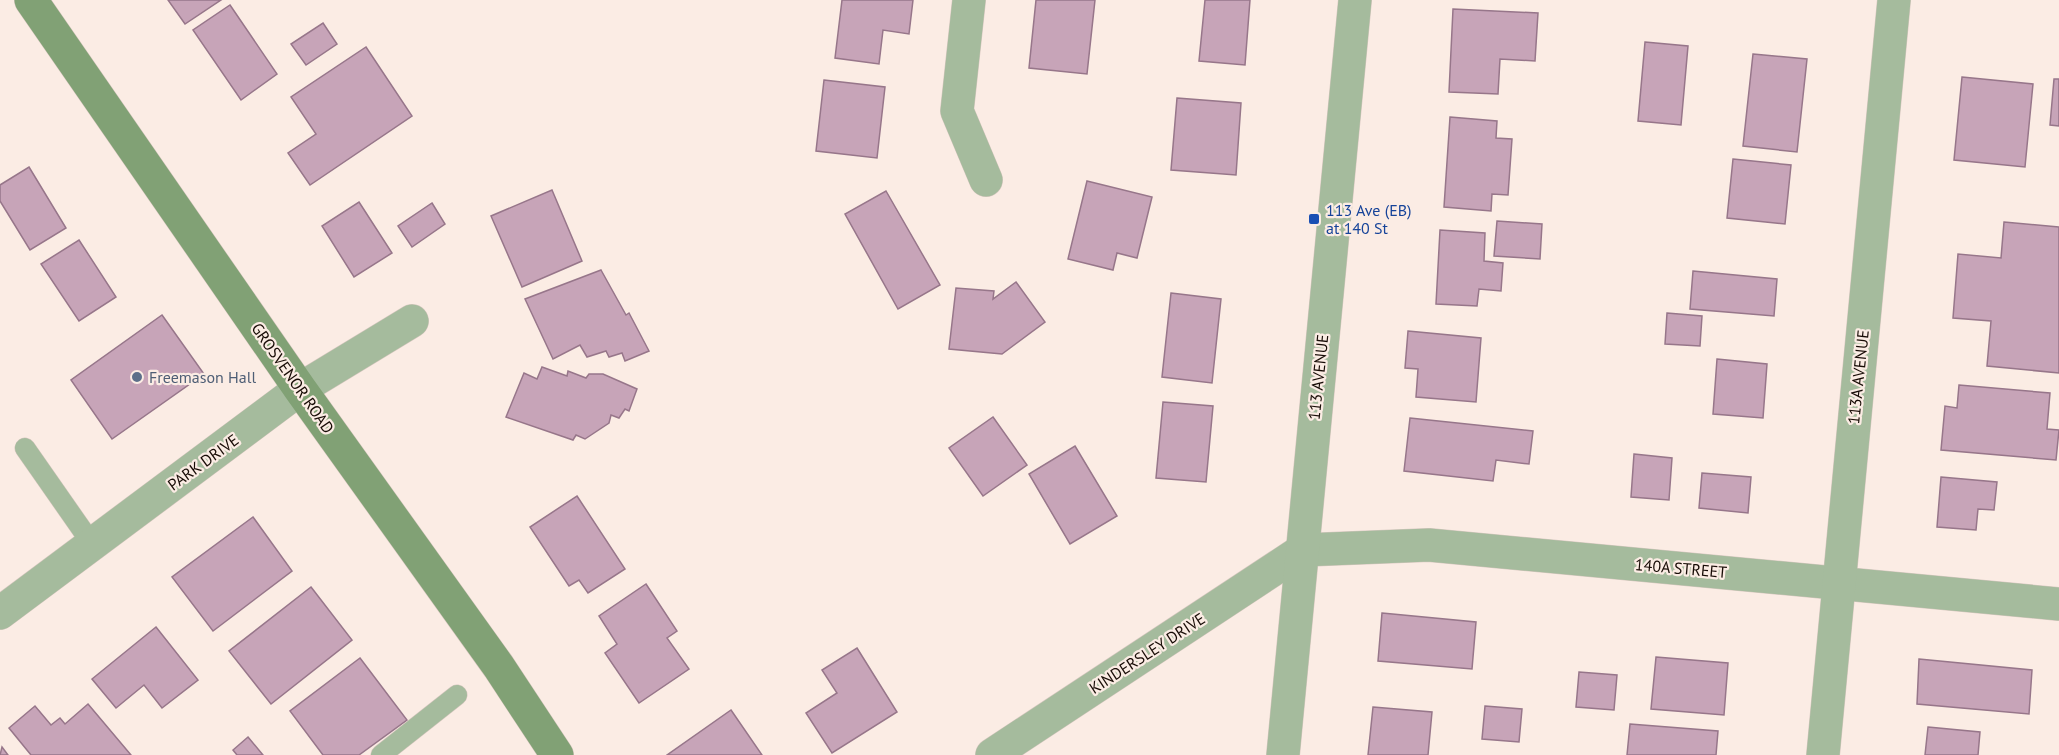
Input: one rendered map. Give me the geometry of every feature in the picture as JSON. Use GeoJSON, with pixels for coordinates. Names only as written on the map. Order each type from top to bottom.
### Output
{"type":"FeatureCollection","features":[{"type":"Feature","properties":{"kind":"street","name":"GROSVENOR ROAD"},"geometry":{"type":"LineString","coordinates":[[31,0],[557,755]]}},
{"type":"Feature","properties":{"kind":"street"},"geometry":{"type":"LineString","coordinates":[[969,0],[957,111],[986,180]]}},
{"type":"Feature","properties":{"kind":"street","name":"113 AVENUE"},"geometry":{"type":"LineString","coordinates":[[1283,755],[1355,0]]}},
{"type":"Feature","properties":{"kind":"street","name":"113A AVENUE"},"geometry":{"type":"LineString","coordinates":[[1823,755],[1894,0]]}},
{"type":"Feature","properties":{"kind":"street","name":"PARK DRIVE"},"geometry":{"type":"LineString","coordinates":[[0,613],[300,389],[412,321]]}},
{"type":"Feature","properties":{"kind":"street","name":"140A STREET"},"geometry":{"type":"LineString","coordinates":[[1303,550],[1429,545],[2059,603]]}},
{"type":"Feature","properties":{"kind":"street","name":"KINDERSLEY DRIVE"},"geometry":{"type":"LineString","coordinates":[[992,755],[1303,550]]}},
{"type":"Feature","properties":{"kind":"lane"},"geometry":{"type":"LineString","coordinates":[[25,447],[92,544]]}},
{"type":"Feature","properties":{"kind":"lane"},"geometry":{"type":"LineString","coordinates":[[381,755],[458,695]]}},
{"type":"Feature","properties":{"kind":"building"},"geometry":{"type":"Polygon","coordinates":[[[168,0],[221,0],[185,24],[168,0]]]}},
{"type":"Feature","properties":{"kind":"building"},"geometry":{"type":"Polygon","coordinates":[[[842,0],[913,0],[909,34],[883,30],[879,64],[835,58],[842,0]]]}},
{"type":"Feature","properties":{"kind":"building"},"geometry":{"type":"Polygon","coordinates":[[[1036,0],[1095,0],[1087,74],[1029,68],[1036,0]]]}},
{"type":"Feature","properties":{"kind":"building"},"geometry":{"type":"Polygon","coordinates":[[[1205,0],[1250,0],[1245,65],[1199,61],[1205,0]]]}},
{"type":"Feature","properties":{"kind":"building"},"geometry":{"type":"Polygon","coordinates":[[[230,5],[277,74],[241,100],[193,30],[230,5]]]}},
{"type":"Feature","properties":{"kind":"building"},"geometry":{"type":"Polygon","coordinates":[[[1453,9],[1538,13],[1535,61],[1500,59],[1498,94],[1449,92],[1453,9]]]}},
{"type":"Feature","properties":{"kind":"building"},"geometry":{"type":"Polygon","coordinates":[[[323,23],[337,44],[306,65],[291,44],[323,23]]]}},
{"type":"Feature","properties":{"kind":"building"},"geometry":{"type":"Polygon","coordinates":[[[1645,42],[1688,46],[1681,125],[1638,121],[1645,42]]]}},
{"type":"Feature","properties":{"kind":"building"},"geometry":{"type":"Polygon","coordinates":[[[366,47],[412,116],[310,185],[288,153],[316,134],[291,97],[366,47]]]}},
{"type":"Feature","properties":{"kind":"building"},"geometry":{"type":"Polygon","coordinates":[[[1753,54],[1807,59],[1797,152],[1743,146],[1753,54]]]}},
{"type":"Feature","properties":{"kind":"building"},"geometry":{"type":"Polygon","coordinates":[[[1962,77],[2033,84],[2025,167],[1954,160],[1962,77]]]}},
{"type":"Feature","properties":{"kind":"building"},"geometry":{"type":"Polygon","coordinates":[[[2054,79],[2059,79],[2059,126],[2050,125],[2054,79]]]}},
{"type":"Feature","properties":{"kind":"building"},"geometry":{"type":"Polygon","coordinates":[[[824,80],[885,87],[877,158],[816,151],[824,80]]]}},
{"type":"Feature","properties":{"kind":"building"},"geometry":{"type":"Polygon","coordinates":[[[1177,98],[1241,103],[1236,175],[1171,170],[1177,98]]]}},
{"type":"Feature","properties":{"kind":"building"},"geometry":{"type":"Polygon","coordinates":[[[1450,117],[1497,121],[1496,138],[1512,139],[1508,195],[1492,194],[1491,211],[1444,207],[1450,117]]]}},
{"type":"Feature","properties":{"kind":"building"},"geometry":{"type":"Polygon","coordinates":[[[1733,159],[1791,165],[1785,224],[1727,218],[1733,159]]]}},
{"type":"Feature","properties":{"kind":"building"},"geometry":{"type":"Polygon","coordinates":[[[29,167],[66,228],[30,250],[0,201],[0,185],[29,167]]]}},
{"type":"Feature","properties":{"kind":"building"},"geometry":{"type":"Polygon","coordinates":[[[1087,181],[1152,197],[1137,258],[1117,253],[1113,270],[1068,259],[1087,181]]]}},
{"type":"Feature","properties":{"kind":"building"},"geometry":{"type":"Polygon","coordinates":[[[552,190],[582,261],[522,287],[491,216],[552,190]]]}},
{"type":"Feature","properties":{"kind":"building"},"geometry":{"type":"Polygon","coordinates":[[[886,191],[940,285],[898,309],[845,214],[886,191]]]}},
{"type":"Feature","properties":{"kind":"building"},"geometry":{"type":"Polygon","coordinates":[[[359,202],[392,253],[354,277],[322,226],[359,202]]]}},
{"type":"Feature","properties":{"kind":"building"},"geometry":{"type":"Polygon","coordinates":[[[432,203],[445,224],[412,247],[398,226],[432,203]]]}},
{"type":"Feature","properties":{"kind":"building"},"geometry":{"type":"Polygon","coordinates":[[[1497,221],[1542,224],[1540,259],[1494,256],[1497,221]]]}},
{"type":"Feature","properties":{"kind":"building"},"geometry":{"type":"Polygon","coordinates":[[[2004,222],[2059,227],[2059,373],[1987,366],[1991,321],[1953,318],[1958,254],[2001,258],[2004,222]]]}},
{"type":"Feature","properties":{"kind":"building"},"geometry":{"type":"Polygon","coordinates":[[[1440,230],[1485,233],[1484,261],[1503,263],[1501,291],[1479,289],[1477,306],[1436,304],[1440,230]]]}},
{"type":"Feature","properties":{"kind":"building"},"geometry":{"type":"Polygon","coordinates":[[[79,240],[116,297],[79,321],[41,264],[79,240]]]}},
{"type":"Feature","properties":{"kind":"building"},"geometry":{"type":"Polygon","coordinates":[[[601,270],[626,315],[629,313],[649,351],[625,361],[622,353],[609,357],[606,351],[587,357],[580,345],[553,359],[525,299],[601,270]]]}},
{"type":"Feature","properties":{"kind":"building"},"geometry":{"type":"Polygon","coordinates":[[[1693,271],[1777,279],[1774,316],[1690,309],[1693,271]]]}},
{"type":"Feature","properties":{"kind":"building"},"geometry":{"type":"Polygon","coordinates":[[[1016,282],[1045,322],[1002,354],[949,349],[956,288],[994,291],[993,299],[1016,282]]]}},
{"type":"Feature","properties":{"kind":"building"},"geometry":{"type":"Polygon","coordinates":[[[1171,293],[1221,299],[1212,383],[1162,377],[1171,293]]]}},
{"type":"Feature","properties":{"kind":"building"},"geometry":{"type":"Polygon","coordinates":[[[1667,313],[1702,316],[1700,346],[1665,344],[1667,313]]]}},
{"type":"Feature","properties":{"kind":"building","name":"Freemason Hall"},"geometry":{"type":"Polygon","coordinates":[[[162,315],[204,374],[112,439],[71,380],[162,315]]]}},
{"type":"Feature","properties":{"kind":"building"},"geometry":{"type":"Polygon","coordinates":[[[1408,331],[1481,338],[1476,402],[1416,397],[1418,369],[1405,368],[1408,331]]]}},
{"type":"Feature","properties":{"kind":"building"},"geometry":{"type":"Polygon","coordinates":[[[1717,359],[1767,364],[1763,418],[1713,414],[1717,359]]]}},
{"type":"Feature","properties":{"kind":"building"},"geometry":{"type":"Polygon","coordinates":[[[542,367],[567,376],[568,371],[586,378],[589,374],[603,374],[637,389],[629,411],[625,409],[619,418],[611,415],[609,423],[585,439],[576,435],[573,440],[506,417],[524,373],[537,379],[542,367]]]}},
{"type":"Feature","properties":{"kind":"building"},"geometry":{"type":"Polygon","coordinates":[[[1959,385],[2050,393],[2047,429],[2059,430],[2056,460],[1941,450],[1945,406],[1957,408],[1959,385]]]}},
{"type":"Feature","properties":{"kind":"building"},"geometry":{"type":"Polygon","coordinates":[[[1163,402],[1213,406],[1206,482],[1156,478],[1163,402]]]}},
{"type":"Feature","properties":{"kind":"building"},"geometry":{"type":"Polygon","coordinates":[[[993,417],[1027,465],[983,496],[949,448],[993,417]]]}},
{"type":"Feature","properties":{"kind":"building"},"geometry":{"type":"Polygon","coordinates":[[[1410,418],[1533,431],[1529,464],[1496,460],[1493,481],[1404,471],[1410,418]]]}},
{"type":"Feature","properties":{"kind":"building"},"geometry":{"type":"Polygon","coordinates":[[[1075,446],[1117,516],[1070,544],[1029,474],[1075,446]]]}},
{"type":"Feature","properties":{"kind":"building"},"geometry":{"type":"Polygon","coordinates":[[[1634,454],[1672,458],[1669,500],[1631,497],[1634,454]]]}},
{"type":"Feature","properties":{"kind":"building"},"geometry":{"type":"Polygon","coordinates":[[[1702,473],[1751,477],[1748,513],[1699,508],[1702,473]]]}},
{"type":"Feature","properties":{"kind":"building"},"geometry":{"type":"Polygon","coordinates":[[[1941,477],[1997,482],[1994,510],[1978,509],[1976,530],[1937,527],[1941,477]]]}},
{"type":"Feature","properties":{"kind":"building"},"geometry":{"type":"Polygon","coordinates":[[[577,496],[625,569],[588,593],[579,580],[569,586],[530,527],[577,496]]]}},
{"type":"Feature","properties":{"kind":"building"},"geometry":{"type":"Polygon","coordinates":[[[253,517],[292,571],[213,631],[172,577],[253,517]]]}},
{"type":"Feature","properties":{"kind":"building"},"geometry":{"type":"Polygon","coordinates":[[[646,584],[677,631],[667,638],[689,669],[639,703],[605,653],[617,644],[599,616],[646,584]]]}},
{"type":"Feature","properties":{"kind":"building"},"geometry":{"type":"Polygon","coordinates":[[[311,587],[352,640],[271,704],[229,651],[311,587]]]}},
{"type":"Feature","properties":{"kind":"building"},"geometry":{"type":"Polygon","coordinates":[[[1382,613],[1476,622],[1472,669],[1378,661],[1382,613]]]}},
{"type":"Feature","properties":{"kind":"building"},"geometry":{"type":"Polygon","coordinates":[[[156,627],[198,680],[162,708],[144,685],[116,708],[92,679],[156,627]]]}},
{"type":"Feature","properties":{"kind":"building"},"geometry":{"type":"Polygon","coordinates":[[[857,648],[897,712],[832,753],[806,713],[837,693],[822,670],[857,648]]]}},
{"type":"Feature","properties":{"kind":"building"},"geometry":{"type":"Polygon","coordinates":[[[1656,657],[1728,663],[1724,715],[1651,709],[1656,657]]]}},
{"type":"Feature","properties":{"kind":"building"},"geometry":{"type":"Polygon","coordinates":[[[360,658],[407,720],[359,755],[323,755],[290,711],[360,658]]]}},
{"type":"Feature","properties":{"kind":"building"},"geometry":{"type":"Polygon","coordinates":[[[1919,659],[2032,670],[2029,714],[1917,704],[1919,659]]]}},
{"type":"Feature","properties":{"kind":"building"},"geometry":{"type":"Polygon","coordinates":[[[1579,672],[1617,675],[1614,710],[1576,707],[1579,672]]]}},
{"type":"Feature","properties":{"kind":"building"},"geometry":{"type":"Polygon","coordinates":[[[88,704],[131,755],[31,755],[9,728],[35,706],[51,725],[60,718],[65,724],[88,704]]]}},
{"type":"Feature","properties":{"kind":"building"},"geometry":{"type":"Polygon","coordinates":[[[1485,706],[1522,709],[1519,742],[1482,739],[1485,706]]]}},
{"type":"Feature","properties":{"kind":"building"},"geometry":{"type":"Polygon","coordinates":[[[1373,707],[1432,712],[1428,755],[1368,755],[1373,707]]]}},
{"type":"Feature","properties":{"kind":"building"},"geometry":{"type":"Polygon","coordinates":[[[731,710],[762,755],[667,755],[731,710]]]}},
{"type":"Feature","properties":{"kind":"building"},"geometry":{"type":"Polygon","coordinates":[[[1630,724],[1718,731],[1716,755],[1627,755],[1630,724]]]}},
{"type":"Feature","properties":{"kind":"building"},"geometry":{"type":"Polygon","coordinates":[[[1928,727],[1980,732],[1978,755],[1925,755],[1928,727]]]}},
{"type":"Feature","properties":{"kind":"building"},"geometry":{"type":"Polygon","coordinates":[[[248,737],[263,755],[237,755],[233,750],[248,737]]]}},
{"type":"Feature","properties":{"kind":"building"},"geometry":{"type":"Polygon","coordinates":[[[2,747],[8,755],[0,755],[2,747]]]}},
{"type":"Feature","properties":{"kind":"place","name":"113 Ave (EB) at 140 St"},"geometry":{"type":"Point","coordinates":[1314,219]}},
{"type":"Feature","properties":{"kind":"place","name":"Freemason Hall"},"geometry":{"type":"Point","coordinates":[137,377]}}]}
